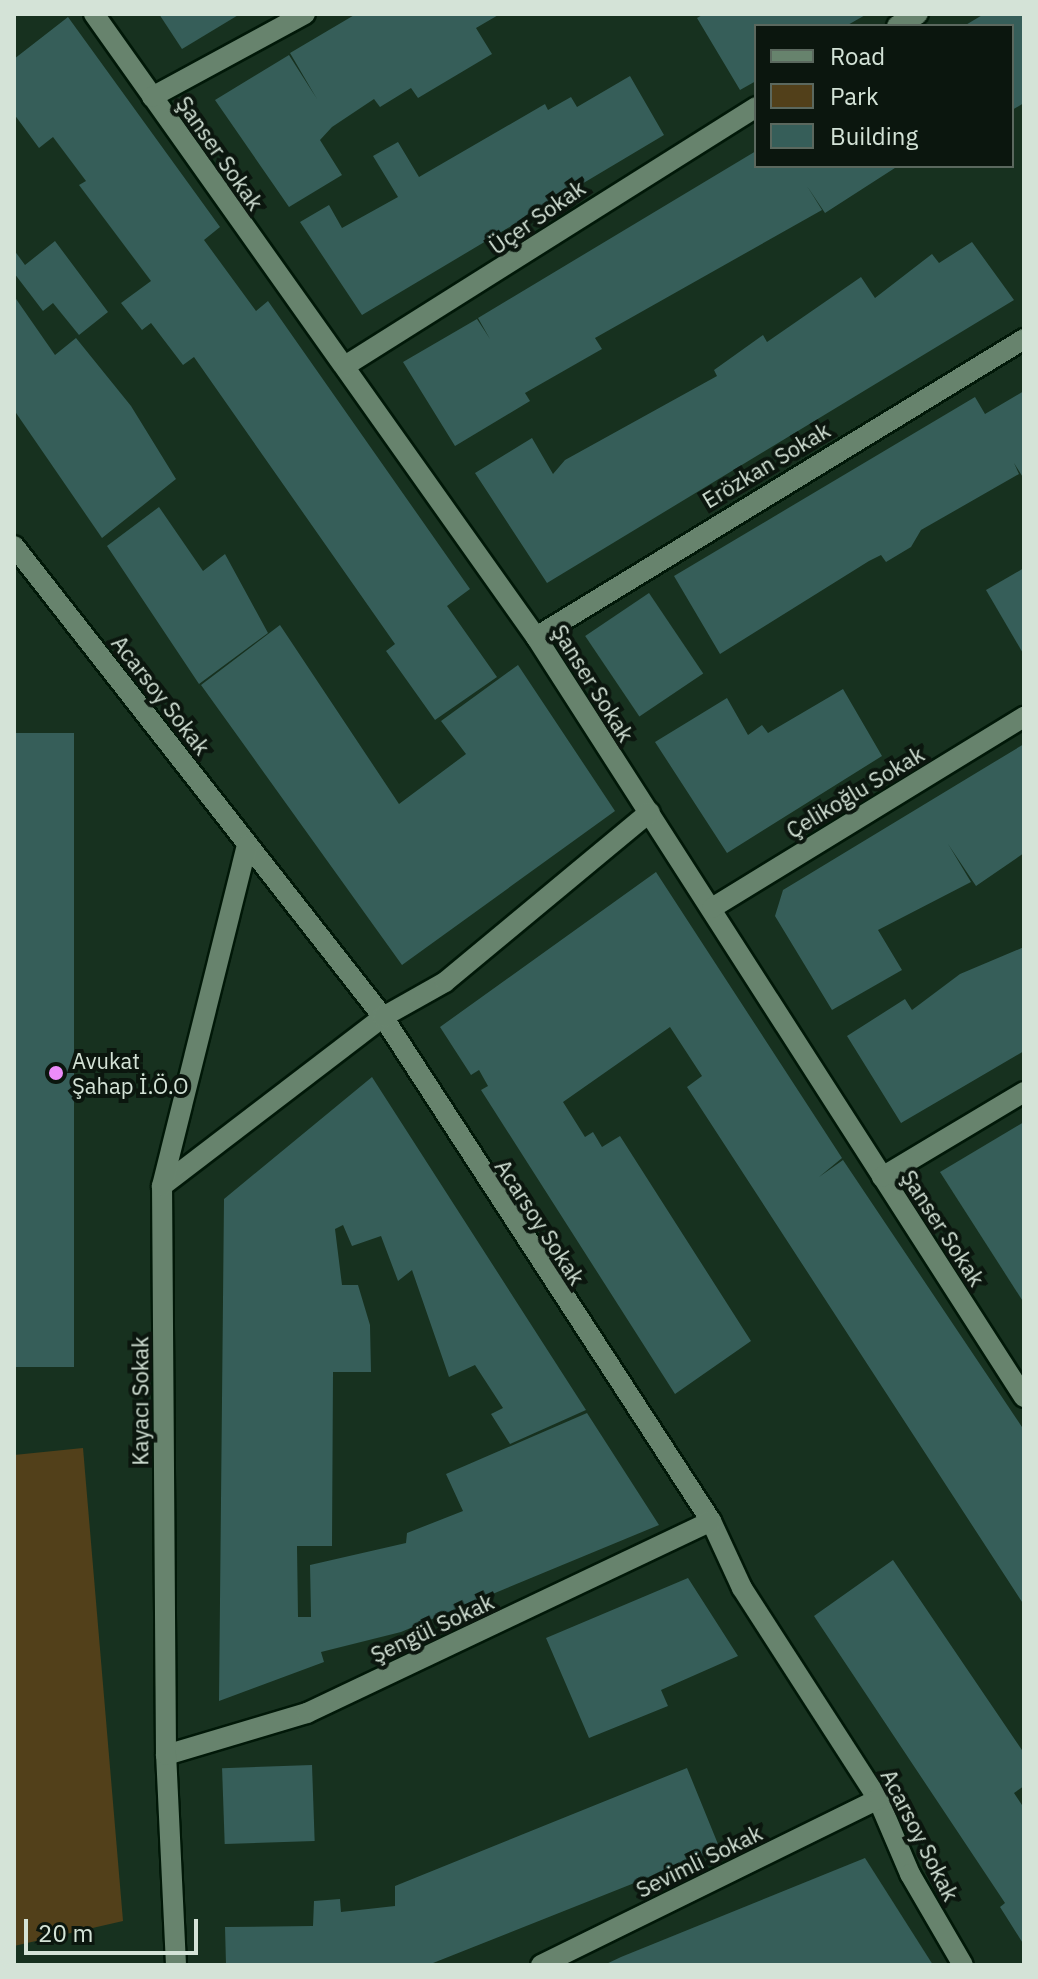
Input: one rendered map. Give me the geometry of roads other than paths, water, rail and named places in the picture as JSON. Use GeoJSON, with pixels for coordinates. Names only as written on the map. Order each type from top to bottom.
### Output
{"type":"FeatureCollection","features":[{"type":"Feature","properties":{"kind":"street","name":"Şanser Sokak"},"geometry":{"type":"LineString","coordinates":[[94,14],[536,637],[1024,1397]]}},
{"type":"Feature","properties":{"kind":"street"},"geometry":{"type":"LineString","coordinates":[[152,97],[305,14]]}},
{"type":"Feature","properties":{"kind":"street"},"geometry":{"type":"LineString","coordinates":[[900,24],[918,14]]}},
{"type":"Feature","properties":{"kind":"street","name":"Üçer Sokak"},"geometry":{"type":"LineString","coordinates":[[345,366],[754,108]]}},
{"type":"Feature","properties":{"kind":"street","name":"Erözkan Sokak"},"geometry":{"type":"LineString","coordinates":[[536,637],[1024,339]]}},
{"type":"Feature","properties":{"kind":"street","name":"Acarsoy Sokak"},"geometry":{"type":"LineString","coordinates":[[14,546],[383,1017],[711,1521],[742,1588],[878,1799],[910,1874],[963,1965]]}},
{"type":"Feature","properties":{"kind":"street","name":"Çelikoğlu Sokak"},"geometry":{"type":"LineString","coordinates":[[712,908],[1024,717]]}},
{"type":"Feature","properties":{"kind":"street"},"geometry":{"type":"LineString","coordinates":[[162,1186],[383,1017],[445,982],[650,812]]}},
{"type":"Feature","properties":{"kind":"street","name":"Kayacı Sokak"},"geometry":{"type":"LineString","coordinates":[[176,1965],[166,1755],[162,1186],[247,846]]}},
{"type":"Feature","properties":{"kind":"street"},"geometry":{"type":"LineString","coordinates":[[882,1177],[1024,1092]]}},
{"type":"Feature","properties":{"kind":"street","name":"Şengül Sokak"},"geometry":{"type":"LineString","coordinates":[[166,1755],[307,1713],[711,1521]]}},
{"type":"Feature","properties":{"kind":"street","name":"Sevimli Sokak"},"geometry":{"type":"LineString","coordinates":[[541,1965],[878,1799]]}},
{"type":"Feature","properties":{"kind":"place","name":"Avukat Şahap İ.Ö.O"},"geometry":{"type":"Point","coordinates":[56,1073]}}]}
